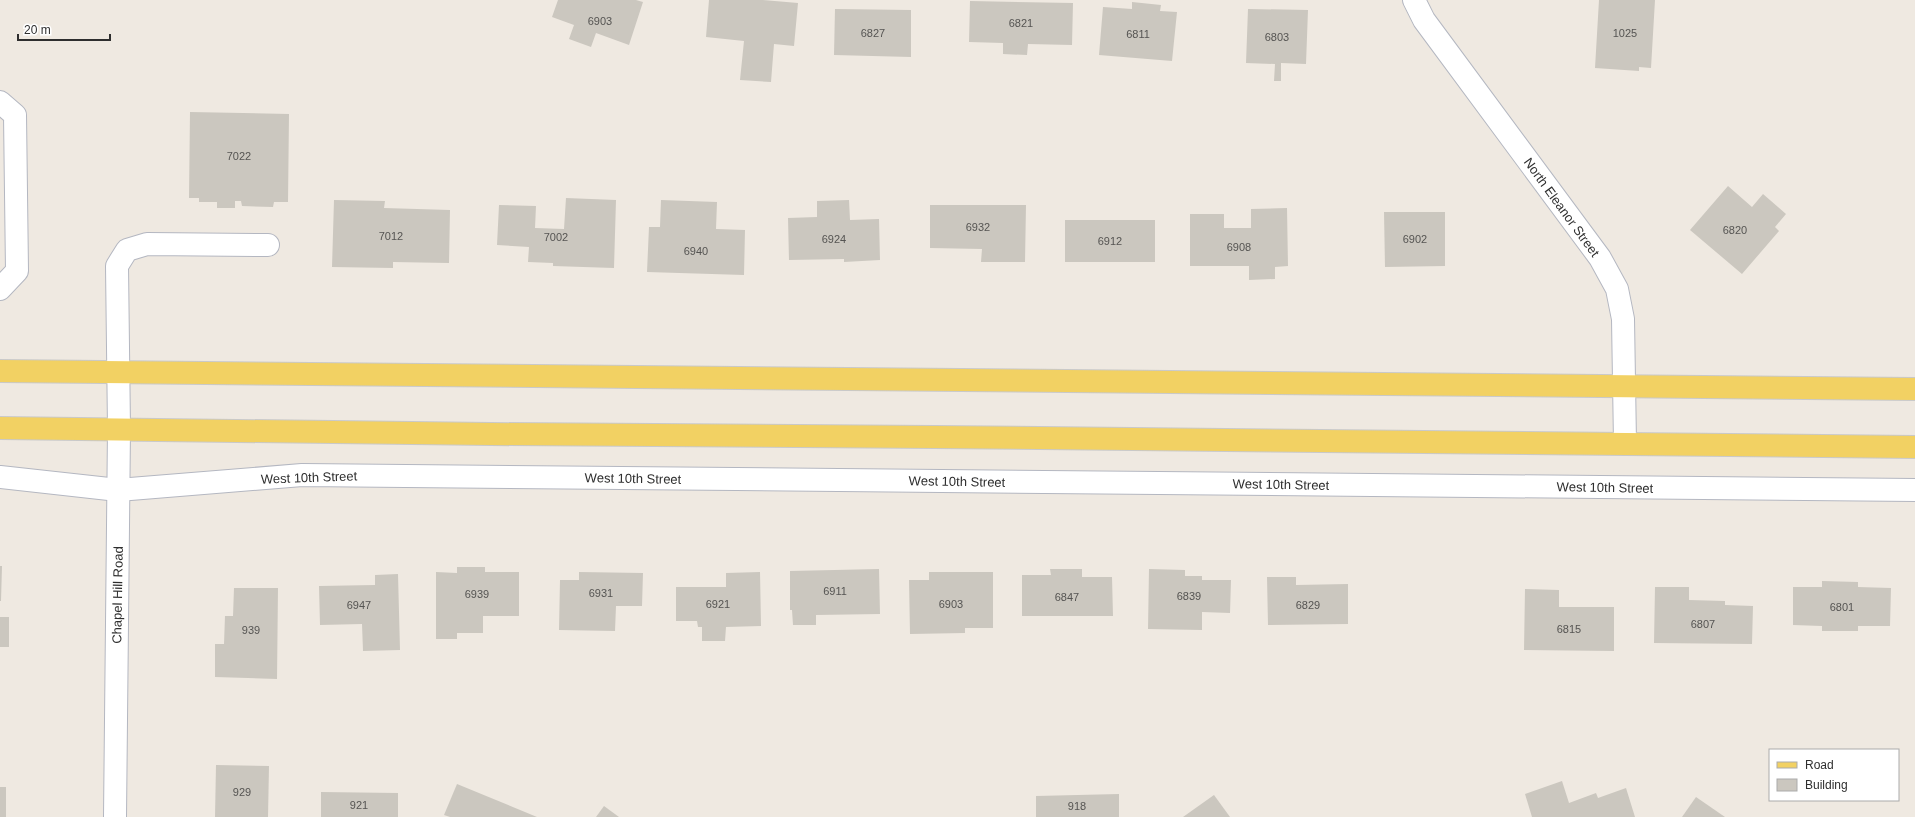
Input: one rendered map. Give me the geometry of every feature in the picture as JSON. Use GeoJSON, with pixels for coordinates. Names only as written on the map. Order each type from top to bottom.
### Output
{"type":"FeatureCollection","features":[{"type":"Feature","properties":{"kind":"main road"},"geometry":{"type":"LineString","coordinates":[[0,371],[1915,389]]}},
{"type":"Feature","properties":{"kind":"main road"},"geometry":{"type":"LineString","coordinates":[[0,428],[491,434],[1915,446]]}},
{"type":"Feature","properties":{"kind":"street","name":"North Eleanor Street"},"geometry":{"type":"LineString","coordinates":[[1414,0],[1424,20],[1605,265],[1617,289],[1623,319],[1625,444]]}},
{"type":"Feature","properties":{"kind":"street"},"geometry":{"type":"LineString","coordinates":[[0,102],[15,115],[17,271],[0,289]]}},
{"type":"Feature","properties":{"kind":"street","name":"Chapel Hill Road"},"geometry":{"type":"LineString","coordinates":[[115,817],[119,429],[117,266],[127,250],[147,244],[268,245]]}},
{"type":"Feature","properties":{"kind":"street","name":"West 10th Street"},"geometry":{"type":"LineString","coordinates":[[0,477],[118,490],[302,475],[1915,490]]}},
{"type":"Feature","properties":{"kind":"building"},"geometry":{"type":"Polygon","coordinates":[[[558,0],[636,0],[643,2],[629,45],[596,33],[591,47],[569,39],[574,25],[552,17],[558,0]]]}},
{"type":"Feature","properties":{"kind":"building"},"geometry":{"type":"Polygon","coordinates":[[[709,0],[763,0],[798,3],[794,46],[774,44],[771,82],[740,80],[744,41],[706,37],[709,0]]]}},
{"type":"Feature","properties":{"kind":"building"},"geometry":{"type":"Polygon","coordinates":[[[1599,0],[1655,0],[1651,68],[1639,67],[1639,71],[1595,68],[1599,0]]]}},
{"type":"Feature","properties":{"kind":"building"},"geometry":{"type":"Polygon","coordinates":[[[970,1],[1073,3],[1072,45],[1028,44],[1027,55],[1003,54],[1003,43],[969,42],[970,1]]]}},
{"type":"Feature","properties":{"kind":"building"},"geometry":{"type":"Polygon","coordinates":[[[1132,2],[1161,5],[1160,11],[1177,12],[1172,61],[1099,55],[1103,7],[1132,9],[1132,2]]]}},
{"type":"Feature","properties":{"kind":"building"},"geometry":{"type":"Polygon","coordinates":[[[835,9],[911,10],[911,57],[834,55],[835,9]]]}},
{"type":"Feature","properties":{"kind":"building"},"geometry":{"type":"Polygon","coordinates":[[[1248,9],[1308,10],[1306,64],[1281,63],[1281,81],[1274,81],[1275,64],[1246,63],[1248,9]]]}},
{"type":"Feature","properties":{"kind":"building"},"geometry":{"type":"Polygon","coordinates":[[[190,112],[289,114],[288,202],[274,202],[273,207],[242,206],[241,201],[235,201],[235,208],[217,208],[217,202],[199,202],[199,198],[189,198],[190,112]]]}},
{"type":"Feature","properties":{"kind":"building"},"geometry":{"type":"Polygon","coordinates":[[[1728,186],[1752,207],[1763,194],[1786,214],[1775,227],[1779,231],[1742,274],[1690,230],[1728,186]]]}},
{"type":"Feature","properties":{"kind":"building"},"geometry":{"type":"Polygon","coordinates":[[[566,198],[616,200],[614,268],[553,266],[553,263],[528,262],[529,247],[497,245],[499,205],[536,206],[535,228],[564,229],[566,198]]]}},
{"type":"Feature","properties":{"kind":"building"},"geometry":{"type":"Polygon","coordinates":[[[334,200],[385,201],[384,208],[450,210],[449,263],[393,262],[393,268],[332,267],[334,200]]]}},
{"type":"Feature","properties":{"kind":"building"},"geometry":{"type":"Polygon","coordinates":[[[661,200],[717,202],[716,229],[745,230],[744,275],[647,272],[649,227],[660,227],[661,200]]]}},
{"type":"Feature","properties":{"kind":"building"},"geometry":{"type":"Polygon","coordinates":[[[849,200],[850,220],[879,219],[880,260],[844,262],[844,259],[789,260],[788,218],[817,217],[817,201],[849,200]]]}},
{"type":"Feature","properties":{"kind":"building"},"geometry":{"type":"Polygon","coordinates":[[[930,205],[1026,205],[1025,262],[981,262],[982,249],[930,248],[930,205]]]}},
{"type":"Feature","properties":{"kind":"building"},"geometry":{"type":"Polygon","coordinates":[[[1287,208],[1288,266],[1275,267],[1275,279],[1249,280],[1249,266],[1190,266],[1190,214],[1224,214],[1224,228],[1251,228],[1251,209],[1287,208]]]}},
{"type":"Feature","properties":{"kind":"building"},"geometry":{"type":"Polygon","coordinates":[[[1384,212],[1445,212],[1445,266],[1385,267],[1384,212]]]}},
{"type":"Feature","properties":{"kind":"building"},"geometry":{"type":"Polygon","coordinates":[[[1065,220],[1155,220],[1155,262],[1065,262],[1065,220]]]}},
{"type":"Feature","properties":{"kind":"building"},"geometry":{"type":"Polygon","coordinates":[[[0,566],[2,566],[1,601],[0,601],[0,566]]]}},
{"type":"Feature","properties":{"kind":"building"},"geometry":{"type":"Polygon","coordinates":[[[457,567],[485,567],[485,572],[519,572],[519,616],[483,616],[483,633],[457,633],[457,639],[436,639],[436,572],[457,573],[457,567]]]}},
{"type":"Feature","properties":{"kind":"building"},"geometry":{"type":"Polygon","coordinates":[[[879,569],[880,614],[816,615],[816,625],[793,625],[792,610],[790,610],[790,571],[879,569]]]}},
{"type":"Feature","properties":{"kind":"building"},"geometry":{"type":"Polygon","coordinates":[[[1050,569],[1082,569],[1082,577],[1112,577],[1113,616],[1022,616],[1022,575],[1051,575],[1050,569]]]}},
{"type":"Feature","properties":{"kind":"building"},"geometry":{"type":"Polygon","coordinates":[[[1149,569],[1185,570],[1185,576],[1202,576],[1202,580],[1231,580],[1230,613],[1202,612],[1202,630],[1148,629],[1149,569]]]}},
{"type":"Feature","properties":{"kind":"building"},"geometry":{"type":"Polygon","coordinates":[[[579,572],[643,573],[642,606],[616,606],[615,631],[559,630],[560,580],[579,580],[579,572]]]}},
{"type":"Feature","properties":{"kind":"building"},"geometry":{"type":"Polygon","coordinates":[[[760,572],[761,626],[726,627],[725,641],[702,641],[702,627],[698,627],[697,621],[676,621],[676,587],[726,587],[726,573],[760,572]]]}},
{"type":"Feature","properties":{"kind":"building"},"geometry":{"type":"Polygon","coordinates":[[[929,572],[993,572],[993,628],[965,628],[965,633],[910,634],[909,580],[929,580],[929,572]]]}},
{"type":"Feature","properties":{"kind":"building"},"geometry":{"type":"Polygon","coordinates":[[[398,574],[400,650],[363,651],[362,624],[320,625],[319,586],[375,585],[375,575],[398,574]]]}},
{"type":"Feature","properties":{"kind":"building"},"geometry":{"type":"Polygon","coordinates":[[[1267,577],[1296,577],[1296,585],[1348,584],[1348,624],[1268,625],[1267,577]]]}},
{"type":"Feature","properties":{"kind":"building"},"geometry":{"type":"Polygon","coordinates":[[[1822,581],[1858,582],[1858,587],[1891,588],[1890,626],[1858,626],[1858,631],[1822,631],[1822,626],[1793,625],[1793,587],[1822,587],[1822,581]]]}},
{"type":"Feature","properties":{"kind":"building"},"geometry":{"type":"Polygon","coordinates":[[[1655,587],[1689,587],[1689,600],[1725,601],[1725,605],[1753,606],[1752,644],[1654,643],[1655,587]]]}},
{"type":"Feature","properties":{"kind":"building"},"geometry":{"type":"Polygon","coordinates":[[[234,588],[278,588],[277,679],[215,677],[215,644],[224,644],[225,616],[233,616],[234,588]]]}},
{"type":"Feature","properties":{"kind":"building"},"geometry":{"type":"Polygon","coordinates":[[[1525,589],[1559,590],[1559,607],[1614,607],[1614,651],[1524,650],[1525,589]]]}},
{"type":"Feature","properties":{"kind":"building"},"geometry":{"type":"Polygon","coordinates":[[[0,617],[9,617],[9,647],[0,647],[0,617]]]}},
{"type":"Feature","properties":{"kind":"building"},"geometry":{"type":"Polygon","coordinates":[[[216,765],[269,766],[268,817],[215,817],[216,765]]]}},
{"type":"Feature","properties":{"kind":"building"},"geometry":{"type":"Polygon","coordinates":[[[1562,781],[1569,803],[1596,793],[1598,798],[1626,788],[1635,817],[1532,817],[1525,794],[1562,781]]]}},
{"type":"Feature","properties":{"kind":"building"},"geometry":{"type":"Polygon","coordinates":[[[457,784],[537,817],[450,817],[444,815],[457,784]]]}},
{"type":"Feature","properties":{"kind":"building"},"geometry":{"type":"Polygon","coordinates":[[[0,787],[6,787],[6,817],[0,817],[0,787]]]}},
{"type":"Feature","properties":{"kind":"building"},"geometry":{"type":"Polygon","coordinates":[[[321,792],[398,793],[398,817],[321,817],[321,792]]]}},
{"type":"Feature","properties":{"kind":"building"},"geometry":{"type":"Polygon","coordinates":[[[1119,794],[1119,817],[1036,817],[1036,796],[1119,794]]]}},
{"type":"Feature","properties":{"kind":"building"},"geometry":{"type":"Polygon","coordinates":[[[1214,795],[1230,817],[1183,817],[1214,795]]]}},
{"type":"Feature","properties":{"kind":"building"},"geometry":{"type":"Polygon","coordinates":[[[1696,797],[1725,817],[1682,817],[1696,797]]]}},
{"type":"Feature","properties":{"kind":"building"},"geometry":{"type":"Polygon","coordinates":[[[604,806],[619,817],[596,817],[604,806]]]}}]}
